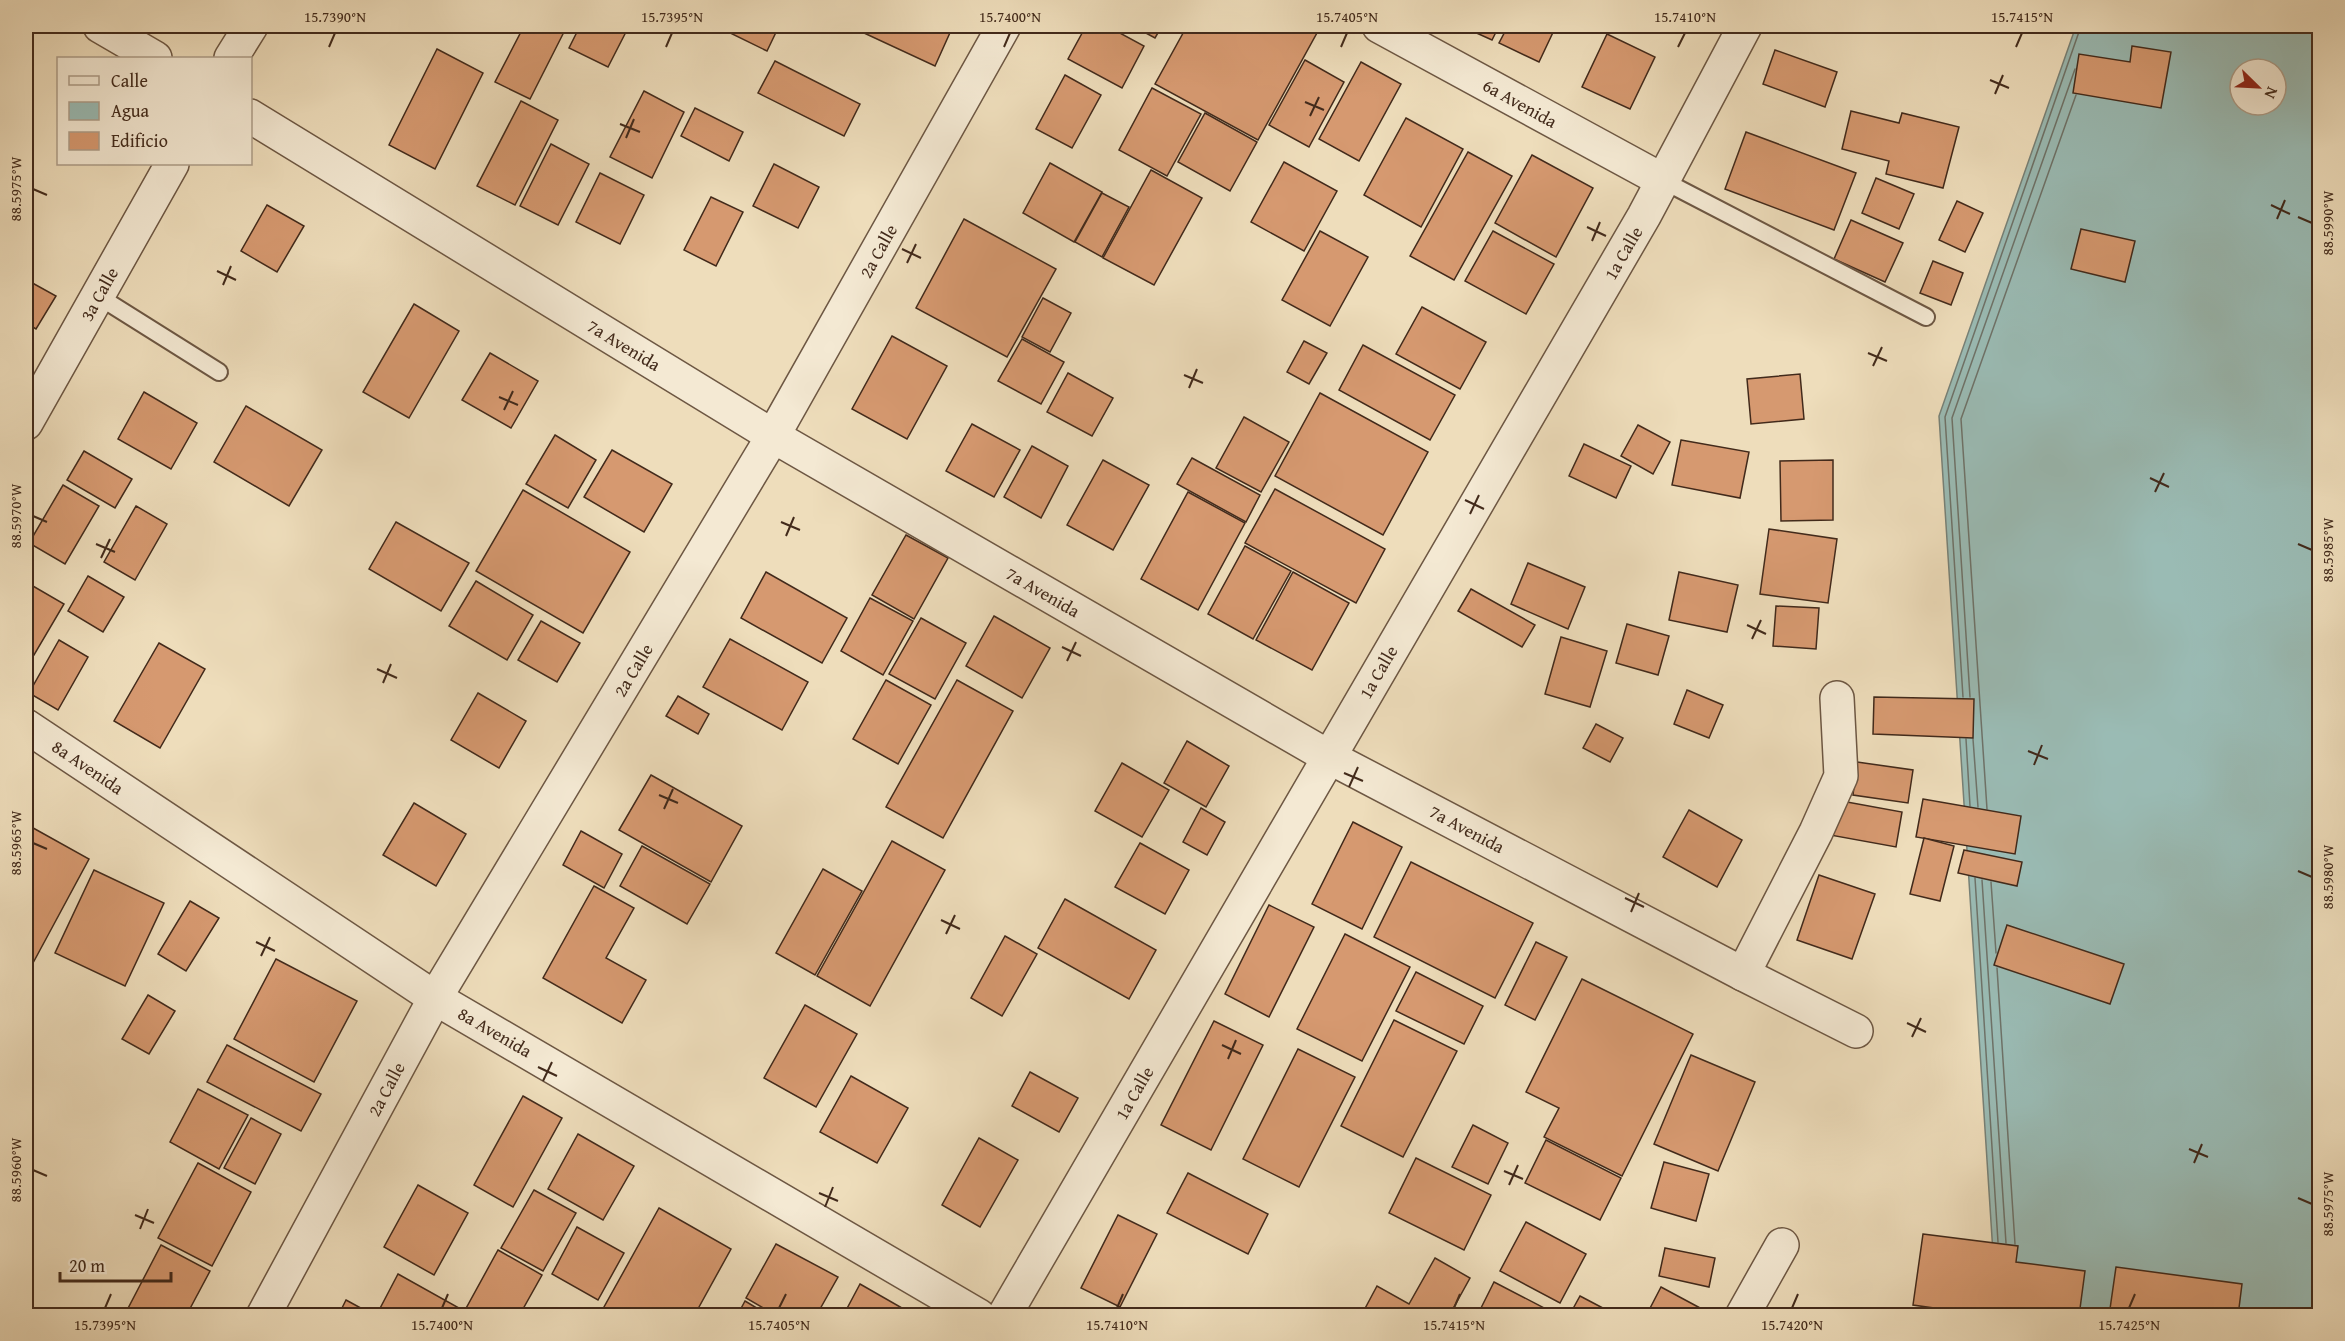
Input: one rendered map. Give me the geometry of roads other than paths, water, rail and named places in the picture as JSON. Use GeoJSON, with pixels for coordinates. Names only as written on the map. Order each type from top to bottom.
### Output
{"type":"FeatureCollection","features":[{"type":"Feature","properties":{"kind":"street"},"geometry":{"type":"LineString","coordinates":[[100,26],[153,57]]}},
{"type":"Feature","properties":{"kind":"street"},"geometry":{"type":"LineString","coordinates":[[232,57],[251,26]]}},
{"type":"Feature","properties":{"kind":"street","name":"2a Calle"},"geometry":{"type":"LineString","coordinates":[[263,1316],[435,998],[773,436],[1004,26]]}},
{"type":"Feature","properties":{"kind":"street","name":"6a Avenida"},"geometry":{"type":"LineString","coordinates":[[1379,26],[1662,180]]}},
{"type":"Feature","properties":{"kind":"street","name":"1a Calle"},"geometry":{"type":"LineString","coordinates":[[1004,1316],[1638,226],[1744,26]]}},
{"type":"Feature","properties":{"kind":"street","name":"7a Avenida"},"geometry":{"type":"LineString","coordinates":[[252,117],[773,436],[1329,757],[1856,1031]]}},
{"type":"Feature","properties":{"kind":"street","name":"3a Calle"},"geometry":{"type":"LineString","coordinates":[[26,423],[171,165]]}},
{"type":"Feature","properties":{"kind":"street"},"geometry":{"type":"LineString","coordinates":[[1743,974],[1816,832],[1841,776],[1837,698]]}},
{"type":"Feature","properties":{"kind":"street","name":"8a Avenida"},"geometry":{"type":"LineString","coordinates":[[26,726],[435,998],[979,1316]]}},
{"type":"Feature","properties":{"kind":"street"},"geometry":{"type":"LineString","coordinates":[[1742,1316],[1782,1245]]}},
{"type":"Feature","properties":{"kind":"lane"},"geometry":{"type":"LineString","coordinates":[[1662,180],[1926,317]]}},
{"type":"Feature","properties":{"kind":"lane"},"geometry":{"type":"LineString","coordinates":[[98,296],[219,372]]}},
{"type":"Feature","properties":{"kind":"water"},"geometry":{"type":"Polygon","coordinates":[[[2076,26],[2319,26],[2319,1315],[1979,1315],[1993,1253],[1939,416],[2076,26]]]}}]}
